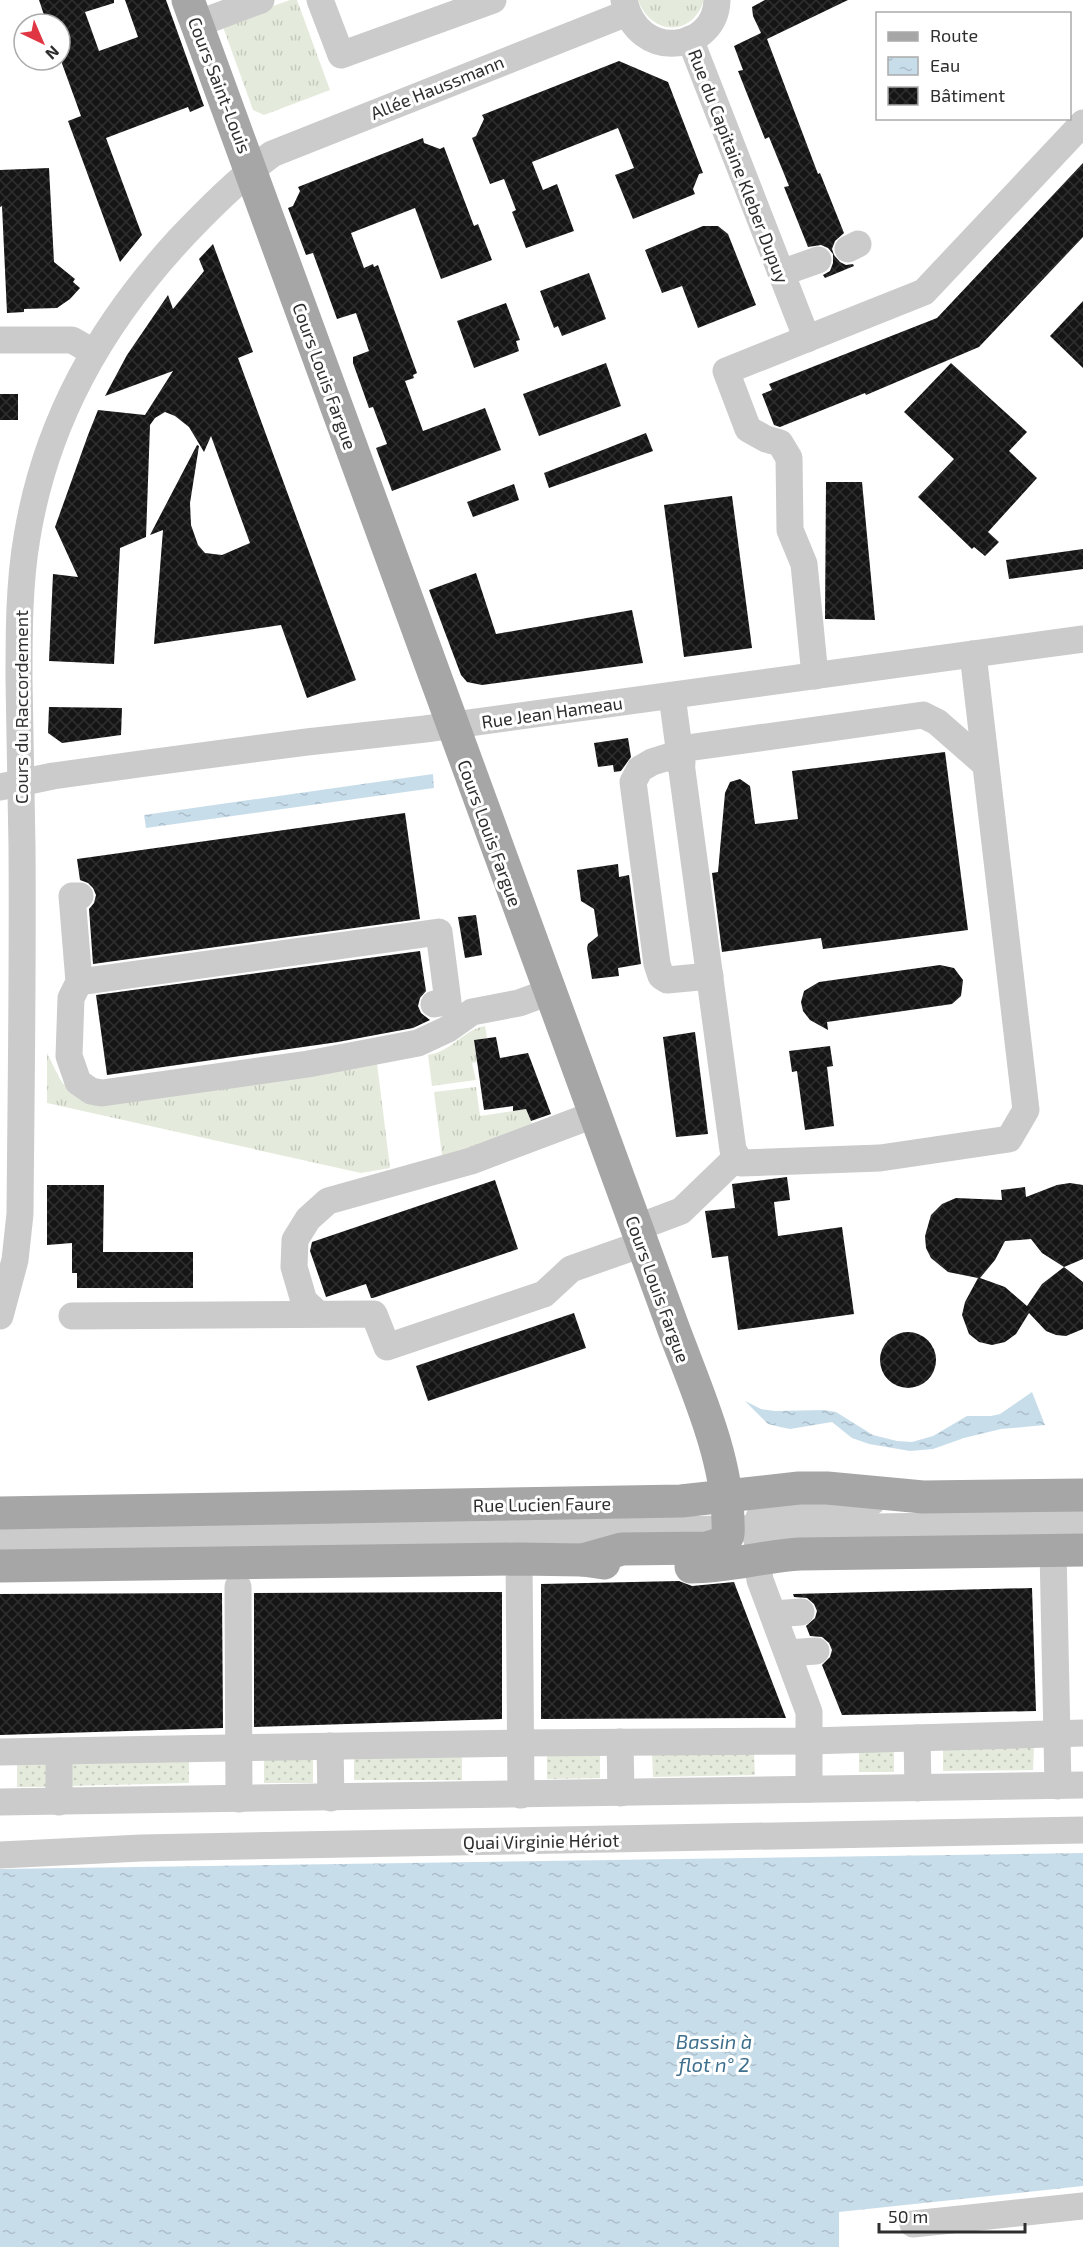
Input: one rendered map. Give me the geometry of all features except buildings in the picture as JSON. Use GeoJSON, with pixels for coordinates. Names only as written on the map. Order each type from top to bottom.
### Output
{"type":"FeatureCollection","features":[{"type":"Feature","properties":{"kind":"main road","name":"Cours Saint-Louis"},"geometry":{"type":"LineString","coordinates":[[192,12],[252,169]]}},
{"type":"Feature","properties":{"kind":"main road","name":"Cours Louis Fargue"},"geometry":{"type":"LineString","coordinates":[[252,169],[593,1115],[704,1411],[727,1496],[750,1534]]}},
{"type":"Feature","properties":{"kind":"main road","name":"Rue Lucien Faure"},"geometry":{"type":"LineString","coordinates":[[0,1513],[681,1501],[778,1489],[827,1488],[923,1497],[1083,1495]]}},
{"type":"Feature","properties":{"kind":"main road"},"geometry":{"type":"LineString","coordinates":[[0,1566],[519,1559],[583,1560],[654,1567],[705,1567],[750,1534],[800,1554],[1068,1550]]}},
{"type":"Feature","properties":{"kind":"street"},"geometry":{"type":"LineString","coordinates":[[192,12],[261,0]]}},
{"type":"Feature","properties":{"kind":"street"},"geometry":{"type":"LineString","coordinates":[[320,0],[341,55],[493,0]]}},
{"type":"Feature","properties":{"kind":"street"},"geometry":{"type":"LineString","coordinates":[[626,7],[634,27],[646,37],[660,42],[676,43],[690,39],[703,31],[712,20],[717,0]]}},
{"type":"Feature","properties":{"kind":"street","name":"Allée Haussmann"},"geometry":{"type":"LineString","coordinates":[[252,169],[286,147],[626,7]]}},
{"type":"Feature","properties":{"kind":"street","name":"Rue du Capitaine Kleber Dupuy"},"geometry":{"type":"LineString","coordinates":[[690,39],[807,339]]}},
{"type":"Feature","properties":{"kind":"street"},"geometry":{"type":"LineString","coordinates":[[815,676],[804,564],[790,530],[789,459],[780,443],[766,440],[748,429],[726,371],[924,292],[1083,123]]}},
{"type":"Feature","properties":{"kind":"street","name":"Cours du Raccordement"},"geometry":{"type":"LineString","coordinates":[[2,1303],[19,1235],[11,1117],[22,912],[10,785],[10,649],[21,602],[27,537],[39,481],[58,424],[93,352],[131,295],[193,225],[252,169]]}},
{"type":"Feature","properties":{"kind":"street"},"geometry":{"type":"LineString","coordinates":[[785,282],[818,260]]}},
{"type":"Feature","properties":{"kind":"street"},"geometry":{"type":"LineString","coordinates":[[0,340],[72,340],[93,352]]}},
{"type":"Feature","properties":{"kind":"street","name":"Rue Jean Hameau"},"geometry":{"type":"LineString","coordinates":[[10,785],[307,742],[452,726],[1083,639]]}},
{"type":"Feature","properties":{"kind":"street"},"geometry":{"type":"LineString","coordinates":[[672,696],[733,1150],[741,1163],[880,1158],[1009,1138],[1026,1110],[973,654]]}},
{"type":"Feature","properties":{"kind":"street"},"geometry":{"type":"LineString","coordinates":[[710,975],[667,980],[661,976],[655,952],[633,782],[640,769],[668,757],[923,716],[937,722],[985,764]]}},
{"type":"Feature","properties":{"kind":"street"},"geometry":{"type":"LineString","coordinates":[[80,896],[72,896],[79,981],[71,998],[69,1056],[78,1082],[91,1091],[102,1094],[308,1064],[418,1043],[441,1033],[471,1012],[519,1003],[549,992]]}},
{"type":"Feature","properties":{"kind":"street"},"geometry":{"type":"LineString","coordinates":[[79,981],[439,932],[448,1002],[435,1004]]}},
{"type":"Feature","properties":{"kind":"street"},"geometry":{"type":"LineString","coordinates":[[318,1314],[304,1301],[294,1267],[295,1240],[308,1219],[328,1201],[471,1161],[593,1115]]}},
{"type":"Feature","properties":{"kind":"street"},"geometry":{"type":"LineString","coordinates":[[72,1316],[374,1314],[387,1347],[544,1294],[571,1269],[639,1236],[681,1211],[737,1157]]}},
{"type":"Feature","properties":{"kind":"street"},"geometry":{"type":"LineString","coordinates":[[809,1789],[809,1712],[760,1580],[750,1534],[760,1515],[777,1506],[864,1505],[898,1495]]}},
{"type":"Feature","properties":{"kind":"street"},"geometry":{"type":"LineString","coordinates":[[0,1539],[750,1534],[1083,1524]]}},
{"type":"Feature","properties":{"kind":"street"},"geometry":{"type":"LineString","coordinates":[[0,1802],[1070,1786],[1068,1550]]}},
{"type":"Feature","properties":{"kind":"street"},"geometry":{"type":"LineString","coordinates":[[519,1559],[521,1795]]}},
{"type":"Feature","properties":{"kind":"street"},"geometry":{"type":"LineString","coordinates":[[238,1587],[239,1800]]}},
{"type":"Feature","properties":{"kind":"street"},"geometry":{"type":"LineString","coordinates":[[773,1614],[801,1612]]}},
{"type":"Feature","properties":{"kind":"street"},"geometry":{"type":"LineString","coordinates":[[791,1662],[816,1651]]}},
{"type":"Feature","properties":{"kind":"street"},"geometry":{"type":"LineString","coordinates":[[0,1752],[520,1743],[809,1741],[1070,1733]]}},
{"type":"Feature","properties":{"kind":"street"},"geometry":{"type":"LineString","coordinates":[[917,1738],[918,1788]]}},
{"type":"Feature","properties":{"kind":"street"},"geometry":{"type":"LineString","coordinates":[[620,1742],[621,1793]]}},
{"type":"Feature","properties":{"kind":"street"},"geometry":{"type":"LineString","coordinates":[[330,1746],[331,1798]]}},
{"type":"Feature","properties":{"kind":"street"},"geometry":{"type":"LineString","coordinates":[[59,1751],[59,1802]]}},
{"type":"Feature","properties":{"kind":"street","name":"Quai Virginie Hériot"},"geometry":{"type":"LineString","coordinates":[[0,1855],[141,1848],[1083,1830]]}},
{"type":"Feature","properties":{"kind":"street"},"geometry":{"type":"LineString","coordinates":[[913,2224],[1083,2206]]}},
{"type":"Feature","properties":{"kind":"green space"},"geometry":{"type":"Polygon","coordinates":[[[290,0],[297,0],[330,90],[264,115],[253,110],[222,24],[290,0]]]}},
{"type":"Feature","properties":{"kind":"green space"},"geometry":{"type":"Polygon","coordinates":[[[638,0],[704,0],[699,12],[691,21],[682,26],[672,27],[662,26],[652,20],[644,12],[638,0]]]}},
{"type":"Feature","properties":{"kind":"green space"},"geometry":{"type":"Polygon","coordinates":[[[485,1026],[487,1038],[474,1040],[477,1062],[472,1063],[476,1080],[432,1086],[428,1055],[444,1050],[470,1032],[485,1026]]]}},
{"type":"Feature","properties":{"kind":"green space"},"geometry":{"type":"Polygon","coordinates":[[[47,1053],[66,1087],[87,1100],[377,1063],[390,1168],[361,1173],[47,1103],[47,1053]]]}},
{"type":"Feature","properties":{"kind":"green space"},"geometry":{"type":"Polygon","coordinates":[[[476,1087],[480,1116],[526,1109],[534,1129],[443,1163],[434,1092],[476,1087]]]}},
{"type":"Feature","properties":{"kind":"green space"},"geometry":{"type":"Polygon","coordinates":[[[1034,1747],[1033,1770],[943,1771],[943,1748],[1034,1747]]]}},
{"type":"Feature","properties":{"kind":"green space"},"geometry":{"type":"Polygon","coordinates":[[[859,1751],[894,1751],[894,1772],[859,1772],[859,1751]]]}},
{"type":"Feature","properties":{"kind":"green space"},"geometry":{"type":"Polygon","coordinates":[[[754,1752],[755,1775],[653,1777],[652,1754],[754,1752]]]}},
{"type":"Feature","properties":{"kind":"green space"},"geometry":{"type":"Polygon","coordinates":[[[600,1755],[600,1778],[547,1779],[547,1756],[600,1755]]]}},
{"type":"Feature","properties":{"kind":"green space"},"geometry":{"type":"Polygon","coordinates":[[[462,1757],[462,1780],[354,1780],[354,1758],[462,1757]]]}},
{"type":"Feature","properties":{"kind":"green space"},"geometry":{"type":"Polygon","coordinates":[[[313,1759],[313,1783],[264,1783],[264,1760],[313,1759]]]}},
{"type":"Feature","properties":{"kind":"green space"},"geometry":{"type":"Polygon","coordinates":[[[189,1760],[189,1783],[68,1786],[68,1763],[189,1760]]]}},
{"type":"Feature","properties":{"kind":"green space"},"geometry":{"type":"Polygon","coordinates":[[[17,1764],[50,1764],[50,1787],[17,1787],[17,1764]]]}},
{"type":"Feature","properties":{"kind":"water"},"geometry":{"type":"Polygon","coordinates":[[[433,774],[434,788],[146,828],[144,815],[433,774]]]}},
{"type":"Feature","properties":{"kind":"water"},"geometry":{"type":"Polygon","coordinates":[[[1032,1392],[1045,1425],[1001,1429],[964,1438],[933,1449],[910,1451],[869,1444],[852,1438],[832,1422],[790,1429],[768,1424],[745,1401],[761,1409],[775,1411],[824,1410],[836,1412],[873,1435],[912,1442],[933,1436],[967,1416],[1000,1414],[1032,1392]]]}},
{"type":"Feature","properties":{"kind":"water","name":"Bassin à flot n° 2"},"geometry":{"type":"Polygon","coordinates":[[[1083,1853],[1083,2186],[839,2212],[839,2247],[0,2247],[0,1869],[1083,1853]]]}}]}
